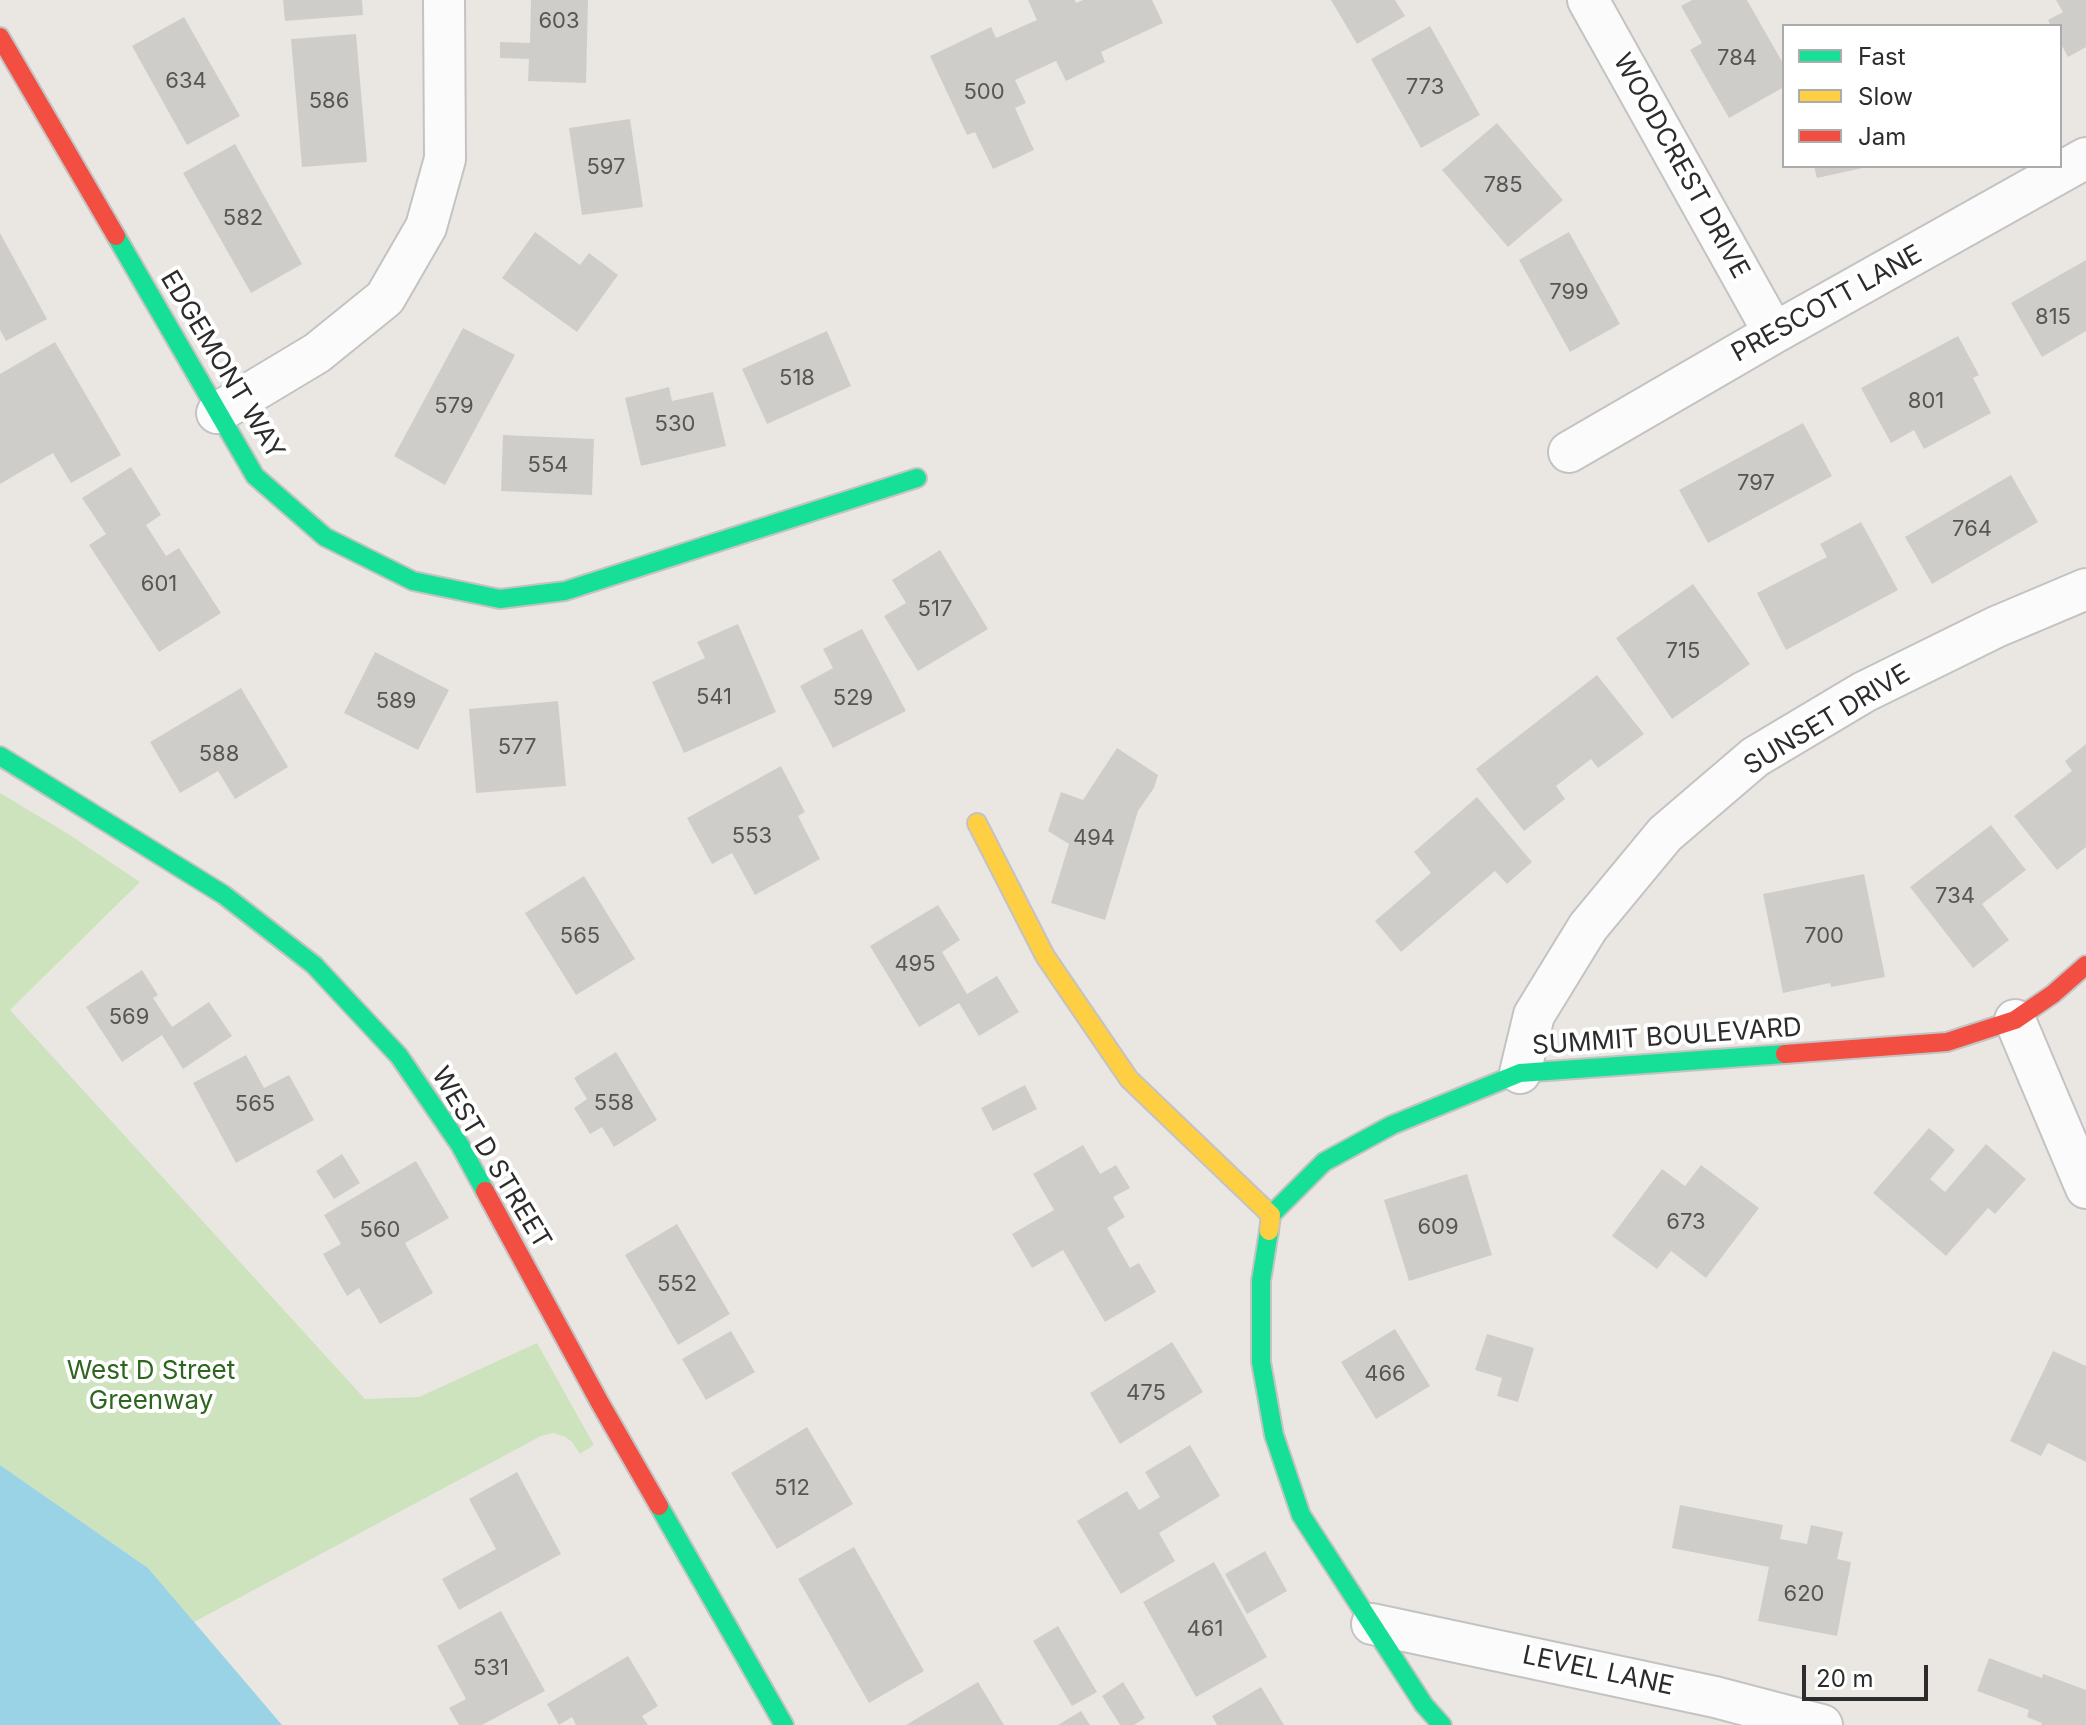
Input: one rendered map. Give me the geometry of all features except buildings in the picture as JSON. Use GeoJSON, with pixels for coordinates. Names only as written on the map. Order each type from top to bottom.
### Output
{"type":"FeatureCollection","features":[{"type":"Feature","properties":{"kind":"street"},"geometry":{"type":"LineString","coordinates":[[217,413],[317,353],[385,298],[426,227],[445,159],[444,0]]}},
{"type":"Feature","properties":{"kind":"street","name":"WOODCREST DRIVE"},"geometry":{"type":"LineString","coordinates":[[1588,0],[1774,333]]}},
{"type":"Feature","properties":{"kind":"street","name":"EDGEMONT WAY"},"geometry":{"type":"LineString","coordinates":[[0,37],[255,476],[325,537],[413,581],[500,599],[565,591],[917,478]]}},
{"type":"Feature","properties":{"kind":"street","name":"PRESCOTT LANE"},"geometry":{"type":"LineString","coordinates":[[1569,452],[2086,158]]}},
{"type":"Feature","properties":{"kind":"street","name":"SUNSET DRIVE"},"geometry":{"type":"LineString","coordinates":[[1520,1073],[1534,1015],[1588,927],[1676,824],[1755,757],[1864,692],[1996,627],[2086,589]]}},
{"type":"Feature","properties":{"kind":"street","name":"WEST D STREET"},"geometry":{"type":"LineString","coordinates":[[0,756],[224,895],[314,965],[399,1056],[460,1145],[600,1403],[784,1725]]}},
{"type":"Feature","properties":{"kind":"street"},"geometry":{"type":"LineString","coordinates":[[977,823],[1045,956],[1129,1079],[1271,1215],[1261,1281],[1261,1362],[1274,1435],[1301,1515],[1424,1705],[1442,1725]]}},
{"type":"Feature","properties":{"kind":"street","name":"SUMMIT BOULEVARD"},"geometry":{"type":"LineString","coordinates":[[1271,1215],[1324,1162],[1392,1125],[1520,1073],[1947,1042],[2015,1020],[2053,994],[2086,965]]}},
{"type":"Feature","properties":{"kind":"street"},"geometry":{"type":"LineString","coordinates":[[2015,1020],[2086,1188]]}},
{"type":"Feature","properties":{"kind":"street","name":"LEVEL LANE"},"geometry":{"type":"LineString","coordinates":[[1372,1624],[1715,1697],[1822,1725]]}},
{"type":"Feature","properties":{"kind":"green space","name":"West D Street Greenway"},"geometry":{"type":"Polygon","coordinates":[[[0,793],[140,882],[10,1010],[365,1399],[419,1397],[537,1343],[594,1445],[580,1454],[565,1437],[554,1433],[541,1436],[194,1622],[148,1568],[0,1465],[0,793]]]}},
{"type":"Feature","properties":{"kind":"water"},"geometry":{"type":"Polygon","coordinates":[[[0,1465],[148,1568],[282,1725],[0,1725],[0,1465]]]}},
{"type":"Feature","properties":{"kind":"traffic: fast"},"geometry":{"type":"LineString","coordinates":[[116,236],[255,476],[325,537],[413,581],[500,599],[565,591],[917,478]]}},
{"type":"Feature","properties":{"kind":"traffic: fast"},"geometry":{"type":"LineString","coordinates":[[0,756],[224,895],[314,965],[399,1056],[460,1145],[485,1191]]}},
{"type":"Feature","properties":{"kind":"traffic: fast"},"geometry":{"type":"LineString","coordinates":[[1271,1215],[1324,1162],[1392,1125],[1520,1073],[1785,1054]]}},
{"type":"Feature","properties":{"kind":"traffic: fast"},"geometry":{"type":"LineString","coordinates":[[1269,1231],[1261,1281],[1261,1362],[1274,1435],[1301,1515],[1424,1705],[1442,1725]]}},
{"type":"Feature","properties":{"kind":"traffic: fast"},"geometry":{"type":"LineString","coordinates":[[659,1506],[784,1725]]}},
{"type":"Feature","properties":{"kind":"traffic: slow"},"geometry":{"type":"LineString","coordinates":[[977,823],[1045,956],[1129,1079],[1271,1215],[1269,1231]]}},
{"type":"Feature","properties":{"kind":"traffic: jam"},"geometry":{"type":"LineString","coordinates":[[0,37],[116,236]]}},
{"type":"Feature","properties":{"kind":"traffic: jam"},"geometry":{"type":"LineString","coordinates":[[1785,1054],[1947,1042],[2015,1020],[2053,994],[2086,965]]}},
{"type":"Feature","properties":{"kind":"traffic: jam"},"geometry":{"type":"LineString","coordinates":[[485,1191],[659,1506]]}}]}
